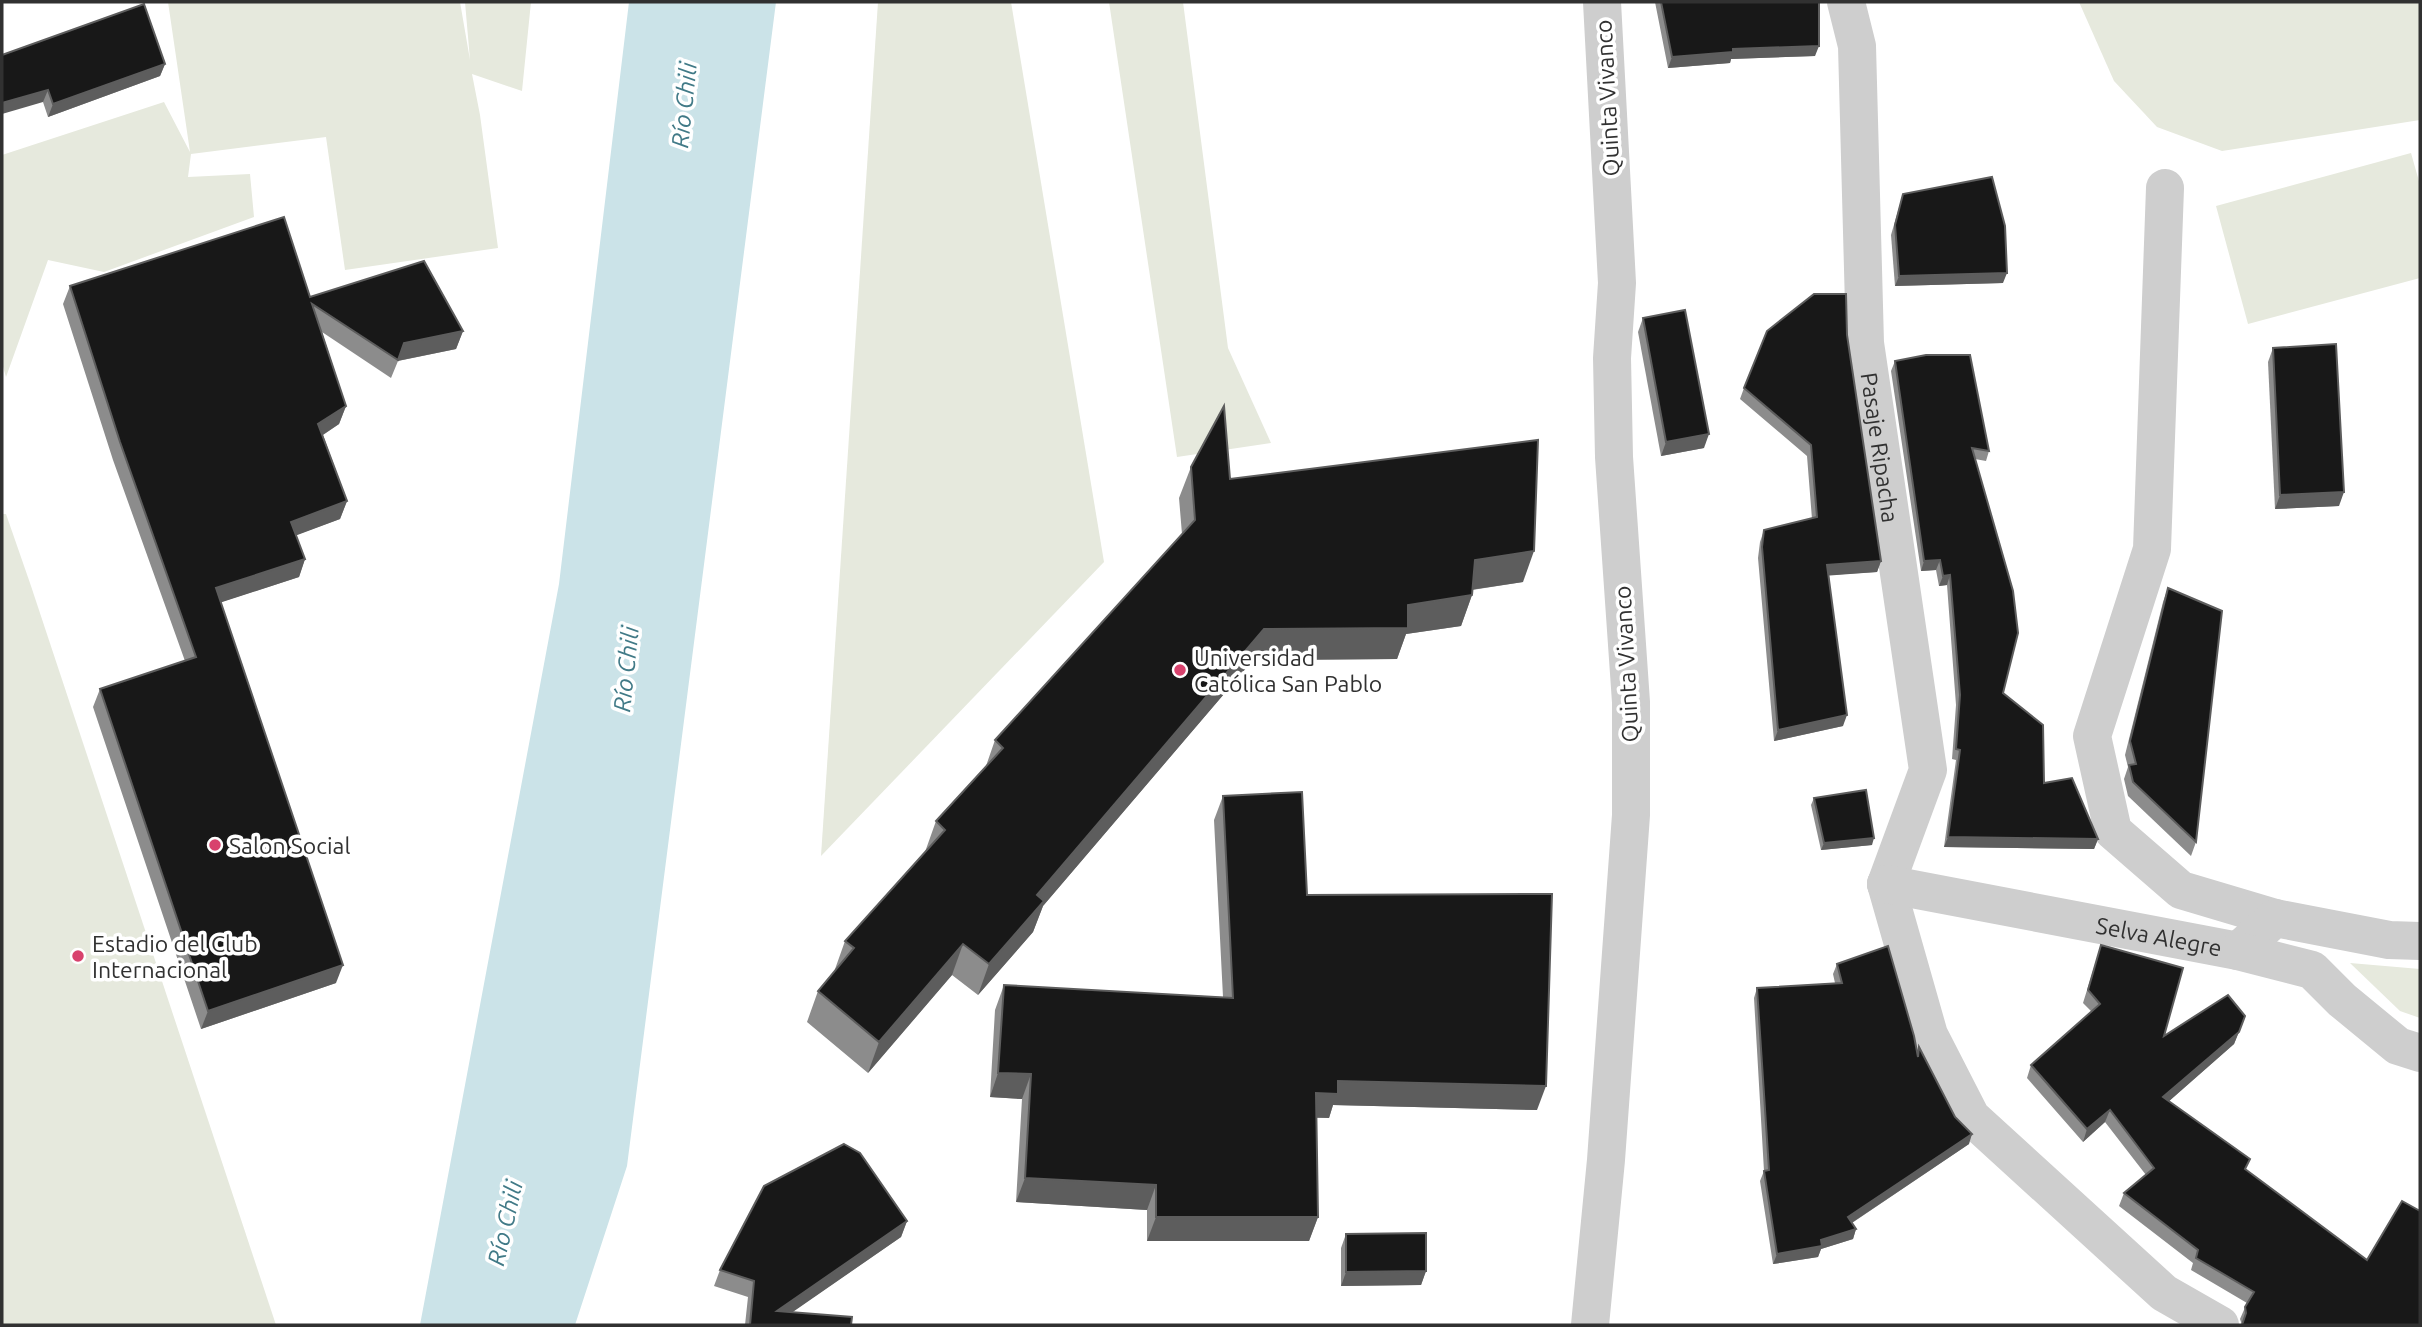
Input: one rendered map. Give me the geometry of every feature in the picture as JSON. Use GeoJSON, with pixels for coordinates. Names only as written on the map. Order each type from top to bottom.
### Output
{"type":"FeatureCollection","features":[{"type":"Feature","properties":{"kind":"street","name":"Quinta Vivanco"},"geometry":{"type":"LineString","coordinates":[[1590,1325],[1606,1160],[1630,815],[1631,702],[1614,444],[1612,358],[1617,283],[1602,2]]}},
{"type":"Feature","properties":{"kind":"street","name":"Pasaje Ripacha"},"geometry":{"type":"LineString","coordinates":[[1846,2],[1857,46],[1865,343],[1928,770],[1886,884]]}},
{"type":"Feature","properties":{"kind":"street"},"geometry":{"type":"LineString","coordinates":[[2165,188],[2152,549],[2092,736],[2113,831],[2180,890],[2275,918],[2389,940],[2420,941]]}},
{"type":"Feature","properties":{"kind":"street","name":"Selva Alegre"},"geometry":{"type":"LineString","coordinates":[[1886,884],[2238,951],[2275,918]]}},
{"type":"Feature","properties":{"kind":"street"},"geometry":{"type":"LineString","coordinates":[[1886,884],[1929,1035],[1971,1117],[2164,1293],[2220,1325]]}},
{"type":"Feature","properties":{"kind":"street"},"geometry":{"type":"LineString","coordinates":[[2238,951],[2312,970],[2342,1000],[2398,1046],[2420,1053]]}},
{"type":"Feature","properties":{"kind":"shaded area"},"geometry":{"type":"Polygon","coordinates":[[[168,2],[460,2],[470,60],[465,2],[531,2],[522,91],[472,74],[498,248],[345,270],[326,137],[191,154],[188,177],[250,174],[254,217],[104,272],[48,260],[6,377],[2,363],[2,155],[164,102],[190,152],[168,2]]]}},
{"type":"Feature","properties":{"kind":"shaded area"},"geometry":{"type":"Polygon","coordinates":[[[878,2],[1011,2],[1104,562],[821,856],[878,2]]]}},
{"type":"Feature","properties":{"kind":"shaded area"},"geometry":{"type":"Polygon","coordinates":[[[1109,2],[1183,2],[1228,348],[1271,443],[1177,457],[1109,2]]]}},
{"type":"Feature","properties":{"kind":"shaded area"},"geometry":{"type":"Polygon","coordinates":[[[2079,2],[2420,2],[2420,120],[2222,151],[2157,127],[2114,81],[2079,2]]]}},
{"type":"Feature","properties":{"kind":"shaded area"},"geometry":{"type":"Polygon","coordinates":[[[2411,153],[2420,185],[2420,278],[2248,324],[2216,206],[2411,153]]]}},
{"type":"Feature","properties":{"kind":"shaded area","name":"Estadio del Club Internacional"},"geometry":{"type":"Polygon","coordinates":[[[2,514],[6,514],[31,586],[276,1325],[2,1325],[2,514]]]}},
{"type":"Feature","properties":{"kind":"shaded area"},"geometry":{"type":"Polygon","coordinates":[[[2350,963],[2420,969],[2420,1018],[2400,1011],[2350,963]]]}},
{"type":"Feature","properties":{"kind":"water","name":"Río Chili"},"geometry":{"type":"Polygon","coordinates":[[[629,2],[776,2],[627,1166],[575,1325],[420,1325],[559,584],[629,2]]]}},
{"type":"Feature","properties":{"kind":"building"},"geometry":{"type":"Polygon","coordinates":[[[1661,2],[1819,2],[1819,46],[1733,49],[1733,52],[1672,57],[1661,2]]]}},
{"type":"Feature","properties":{"kind":"building"},"geometry":{"type":"Polygon","coordinates":[[[144,4],[165,64],[53,104],[48,90],[2,103],[2,55],[144,4]]]}},
{"type":"Feature","properties":{"kind":"building"},"geometry":{"type":"Polygon","coordinates":[[[1992,177],[2005,226],[2007,273],[1899,276],[1895,225],[1903,194],[1992,177]]]}},
{"type":"Feature","properties":{"kind":"building"},"geometry":{"type":"Polygon","coordinates":[[[284,217],[310,297],[424,261],[463,331],[404,343],[398,360],[312,304],[346,406],[318,424],[347,501],[291,522],[305,559],[216,588],[343,965],[208,1011],[100,689],[196,657],[120,442],[70,286],[284,217]]]}},
{"type":"Feature","properties":{"kind":"building"},"geometry":{"type":"Polygon","coordinates":[[[1814,294],[1846,294],[1847,335],[1881,561],[1827,565],[1847,715],[1778,730],[1762,547],[1764,530],[1817,517],[1811,445],[1744,388],[1767,331],[1814,294]]]}},
{"type":"Feature","properties":{"kind":"building"},"geometry":{"type":"Polygon","coordinates":[[[1685,310],[1709,434],[1666,442],[1643,318],[1685,310]]]}},
{"type":"Feature","properties":{"kind":"building"},"geometry":{"type":"Polygon","coordinates":[[[2336,344],[2344,492],[2280,495],[2273,348],[2336,344]]]}},
{"type":"Feature","properties":{"kind":"building"},"geometry":{"type":"Polygon","coordinates":[[[1926,355],[1970,355],[1989,451],[1972,448],[2013,591],[2018,633],[2003,693],[2043,725],[2044,783],[2072,778],[2098,839],[1948,837],[1960,750],[1956,749],[1960,695],[1950,575],[1943,576],[1940,560],[1924,561],[1895,361],[1926,355]]]}},
{"type":"Feature","properties":{"kind":"building","name":"Universidad Católica San Pablo"},"geometry":{"type":"Polygon","coordinates":[[[1224,406],[1230,479],[1538,440],[1534,551],[1475,560],[1472,595],[1408,605],[1408,628],[1264,629],[1037,895],[1044,901],[989,964],[963,944],[879,1042],[818,991],[854,948],[845,941],[945,830],[936,821],[1003,748],[995,740],[1195,520],[1191,467],[1224,406]]]}},
{"type":"Feature","properties":{"kind":"building"},"geometry":{"type":"Polygon","coordinates":[[[2168,588],[2222,611],[2196,842],[2133,782],[2129,765],[2136,764],[2130,741],[2168,588]]]}},
{"type":"Feature","properties":{"kind":"building"},"geometry":{"type":"Polygon","coordinates":[[[1866,790],[1874,838],[1824,843],[1814,798],[1866,790]]]}},
{"type":"Feature","properties":{"kind":"building"},"geometry":{"type":"Polygon","coordinates":[[[1302,792],[1307,895],[1552,894],[1546,1086],[1338,1081],[1338,1094],[1316,1093],[1318,1217],[1156,1217],[1156,1185],[1025,1178],[1031,1074],[998,1073],[1004,985],[1233,998],[1223,796],[1302,792]]]}},
{"type":"Feature","properties":{"kind":"building"},"geometry":{"type":"Polygon","coordinates":[[[2101,945],[2183,968],[2164,1036],[2228,995],[2245,1016],[2239,1032],[2163,1097],[2250,1159],[2245,1169],[2367,1260],[2402,1201],[2420,1211],[2420,1325],[2242,1325],[2245,1307],[2254,1292],[2196,1258],[2198,1250],[2124,1193],[2154,1168],[2110,1110],[2087,1129],[2031,1065],[2100,1004],[2088,990],[2101,945]]]}},
{"type":"Feature","properties":{"kind":"building"},"geometry":{"type":"Polygon","coordinates":[[[1888,946],[1918,1057],[1919,1047],[1955,1117],[1972,1134],[1848,1217],[1856,1229],[1821,1240],[1822,1246],[1777,1254],[1764,1171],[1769,1170],[1757,988],[1842,983],[1837,964],[1888,946]]]}},
{"type":"Feature","properties":{"kind":"building"},"geometry":{"type":"Polygon","coordinates":[[[844,1144],[860,1153],[907,1221],[777,1311],[852,1317],[851,1325],[750,1325],[754,1281],[720,1270],[764,1186],[844,1144]]]}},
{"type":"Feature","properties":{"kind":"building"},"geometry":{"type":"Polygon","coordinates":[[[1426,1233],[1426,1271],[1346,1272],[1346,1234],[1426,1233]]]}},
{"type":"Feature","properties":{"kind":"place","name":"Universidad Católica San Pablo"},"geometry":{"type":"Point","coordinates":[1180,670]}},
{"type":"Feature","properties":{"kind":"place","name":"Salon Social"},"geometry":{"type":"Point","coordinates":[215,845]}},
{"type":"Feature","properties":{"kind":"place","name":"Estadio del Club Internacional"},"geometry":{"type":"Point","coordinates":[78,956]}}]}
